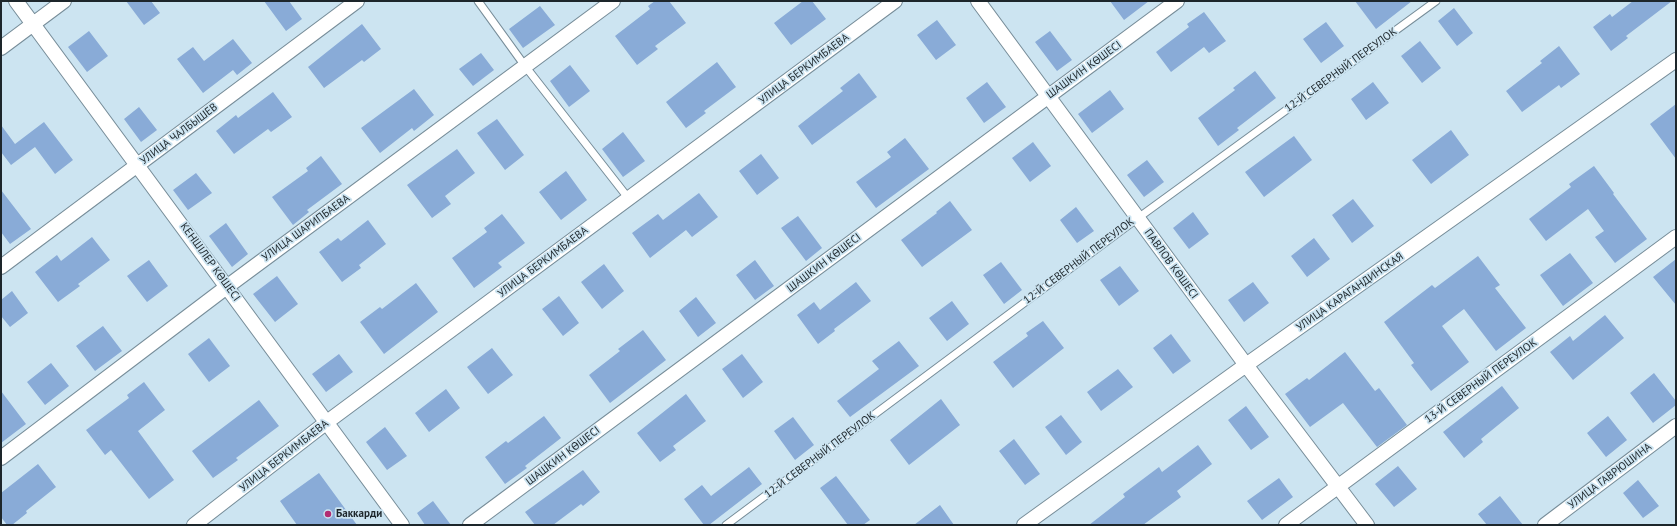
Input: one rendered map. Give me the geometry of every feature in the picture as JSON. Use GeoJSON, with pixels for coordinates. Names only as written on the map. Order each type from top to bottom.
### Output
{"type":"FeatureCollection","features":[{"type":"Feature","properties":{"kind":"street","name":"КЕНШІЛЕР КӨШЕСІ"},"geometry":{"type":"LineString","coordinates":[[16,1],[228,286],[402,525]]}},
{"type":"Feature","properties":{"kind":"street"},"geometry":{"type":"LineString","coordinates":[[1,48],[64,1]]}},
{"type":"Feature","properties":{"kind":"street","name":"УЛИЦА ЧАЛБЫШЕВ"},"geometry":{"type":"LineString","coordinates":[[1,267],[357,1]]}},
{"type":"Feature","properties":{"kind":"street","name":"УЛИЦА ШАРИПБАЕВА"},"geometry":{"type":"LineString","coordinates":[[1,458],[228,286],[613,1]]}},
{"type":"Feature","properties":{"kind":"street","name":"УЛИЦА БЕРКИМБАЕВА"},"geometry":{"type":"LineString","coordinates":[[194,525],[327,422],[895,1]]}},
{"type":"Feature","properties":{"kind":"street","name":"ПАВЛОВ КӨШЕСІ"},"geometry":{"type":"LineString","coordinates":[[978,1],[1246,365],[1367,525]]}},
{"type":"Feature","properties":{"kind":"street","name":"ШАШКИН КӨШЕСІ"},"geometry":{"type":"LineString","coordinates":[[470,525],[1177,1]]}},
{"type":"Feature","properties":{"kind":"street","name":"УЛИЦА КАРАГАНДИНСКАЯ"},"geometry":{"type":"LineString","coordinates":[[1024,525],[1246,365],[1676,60]]}},
{"type":"Feature","properties":{"kind":"street","name":"13-Й СЕВЕРНЫЙ ПЕРЕУЛОК"},"geometry":{"type":"LineString","coordinates":[[1286,525],[1676,237]]}},
{"type":"Feature","properties":{"kind":"street","name":"УЛИЦА ГАВРЮШИНА"},"geometry":{"type":"LineString","coordinates":[[1545,525],[1676,426]]}},
{"type":"Feature","properties":{"kind":"lane"},"geometry":{"type":"LineString","coordinates":[[478,1],[525,66],[629,198]]}},
{"type":"Feature","properties":{"kind":"lane","name":"12-Й СЕВЕРНЫЙ ПЕРЕУЛОК"},"geometry":{"type":"LineString","coordinates":[[726,525],[1138,218],[1436,1]]}},
{"type":"Feature","properties":{"kind":"building"},"geometry":{"type":"Polygon","coordinates":[[[126,1],[151,1],[160,13],[144,25],[126,1]]]}},
{"type":"Feature","properties":{"kind":"building"},"geometry":{"type":"Polygon","coordinates":[[[264,1],[289,1],[302,19],[286,31],[264,1]]]}},
{"type":"Feature","properties":{"kind":"building"},"geometry":{"type":"Polygon","coordinates":[[[655,1],[669,1],[686,23],[655,46],[658,49],[637,65],[615,36],[650,9],[648,6],[655,1]]]}},
{"type":"Feature","properties":{"kind":"building"},"geometry":{"type":"Polygon","coordinates":[[[803,1],[812,1],[826,19],[791,45],[774,23],[803,1]]]}},
{"type":"Feature","properties":{"kind":"building"},"geometry":{"type":"Polygon","coordinates":[[[1110,1],[1149,1],[1124,20],[1110,1]]]}},
{"type":"Feature","properties":{"kind":"building"},"geometry":{"type":"Polygon","coordinates":[[[1355,1],[1412,1],[1376,29],[1355,1]]]}},
{"type":"Feature","properties":{"kind":"building"},"geometry":{"type":"Polygon","coordinates":[[[1633,1],[1672,1],[1626,36],[1628,38],[1611,51],[1593,27],[1610,14],[1612,17],[1633,1]]]}},
{"type":"Feature","properties":{"kind":"building"},"geometry":{"type":"Polygon","coordinates":[[[540,6],[555,25],[523,48],[509,29],[540,6]]]}},
{"type":"Feature","properties":{"kind":"building"},"geometry":{"type":"Polygon","coordinates":[[[1454,8],[1473,33],[1457,46],[1438,21],[1454,8]]]}},
{"type":"Feature","properties":{"kind":"building"},"geometry":{"type":"Polygon","coordinates":[[[1204,12],[1226,41],[1209,53],[1204,47],[1171,72],[1156,52],[1189,27],[1187,24],[1204,12]]]}},
{"type":"Feature","properties":{"kind":"building"},"geometry":{"type":"Polygon","coordinates":[[[937,20],[956,45],[936,60],[917,35],[937,20]]]}},
{"type":"Feature","properties":{"kind":"building"},"geometry":{"type":"Polygon","coordinates":[[[1326,22],[1344,46],[1321,63],[1303,39],[1326,22]]]}},
{"type":"Feature","properties":{"kind":"building"},"geometry":{"type":"Polygon","coordinates":[[[362,24],[381,49],[364,62],[362,60],[324,88],[308,67],[362,24]]]}},
{"type":"Feature","properties":{"kind":"building"},"geometry":{"type":"Polygon","coordinates":[[[89,31],[108,56],[87,72],[68,47],[89,31]]]}},
{"type":"Feature","properties":{"kind":"building"},"geometry":{"type":"Polygon","coordinates":[[[1050,31],[1072,60],[1057,71],[1035,42],[1050,31]]]}},
{"type":"Feature","properties":{"kind":"building"},"geometry":{"type":"Polygon","coordinates":[[[233,39],[252,63],[237,75],[233,70],[203,93],[177,59],[193,47],[204,61],[233,39]]]}},
{"type":"Feature","properties":{"kind":"building"},"geometry":{"type":"Polygon","coordinates":[[[1420,41],[1441,68],[1422,83],[1401,56],[1420,41]]]}},
{"type":"Feature","properties":{"kind":"building"},"geometry":{"type":"Polygon","coordinates":[[[1559,46],[1580,74],[1561,88],[1559,85],[1522,112],[1506,91],[1542,63],[1540,61],[1559,46]]]}},
{"type":"Feature","properties":{"kind":"building"},"geometry":{"type":"Polygon","coordinates":[[[481,53],[494,70],[473,86],[459,69],[481,53]]]}},
{"type":"Feature","properties":{"kind":"building"},"geometry":{"type":"Polygon","coordinates":[[[717,62],[736,87],[704,111],[706,113],[686,128],[666,102],[717,62]]]}},
{"type":"Feature","properties":{"kind":"building"},"geometry":{"type":"Polygon","coordinates":[[[570,65],[590,91],[569,107],[550,81],[570,65]]]}},
{"type":"Feature","properties":{"kind":"building"},"geometry":{"type":"Polygon","coordinates":[[[1255,71],[1276,98],[1237,128],[1239,130],[1218,146],[1198,118],[1235,90],[1233,88],[1255,71]]]}},
{"type":"Feature","properties":{"kind":"building"},"geometry":{"type":"Polygon","coordinates":[[[859,73],[877,97],[812,145],[798,126],[843,91],[840,88],[859,73]]]}},
{"type":"Feature","properties":{"kind":"building"},"geometry":{"type":"Polygon","coordinates":[[[987,82],[1006,107],[984,123],[966,98],[987,82]]]}},
{"type":"Feature","properties":{"kind":"building"},"geometry":{"type":"Polygon","coordinates":[[[1373,82],[1389,103],[1366,120],[1351,99],[1373,82]]]}},
{"type":"Feature","properties":{"kind":"building"},"geometry":{"type":"Polygon","coordinates":[[[414,89],[434,115],[414,131],[412,128],[380,153],[361,128],[414,89]]]}},
{"type":"Feature","properties":{"kind":"building"},"geometry":{"type":"Polygon","coordinates":[[[1110,90],[1124,109],[1092,133],[1078,114],[1110,90]]]}},
{"type":"Feature","properties":{"kind":"building"},"geometry":{"type":"Polygon","coordinates":[[[273,92],[292,117],[271,132],[268,129],[234,154],[216,131],[236,115],[238,118],[273,92]]]}},
{"type":"Feature","properties":{"kind":"building"},"geometry":{"type":"Polygon","coordinates":[[[1676,104],[1676,159],[1650,124],[1676,104]]]}},
{"type":"Feature","properties":{"kind":"building"},"geometry":{"type":"Polygon","coordinates":[[[139,107],[157,130],[141,142],[124,119],[139,107]]]}},
{"type":"Feature","properties":{"kind":"building"},"geometry":{"type":"Polygon","coordinates":[[[497,119],[524,155],[505,170],[477,133],[497,119]]]}},
{"type":"Feature","properties":{"kind":"building"},"geometry":{"type":"Polygon","coordinates":[[[44,122],[73,160],[55,174],[35,147],[11,165],[1,152],[1,125],[15,144],[44,122]]]}},
{"type":"Feature","properties":{"kind":"building"},"geometry":{"type":"Polygon","coordinates":[[[1451,130],[1469,155],[1431,184],[1412,160],[1451,130]]]}},
{"type":"Feature","properties":{"kind":"building"},"geometry":{"type":"Polygon","coordinates":[[[623,132],[645,161],[623,177],[602,149],[623,132]]]}},
{"type":"Feature","properties":{"kind":"building"},"geometry":{"type":"Polygon","coordinates":[[[1294,136],[1312,160],[1264,197],[1245,172],[1294,136]]]}},
{"type":"Feature","properties":{"kind":"building"},"geometry":{"type":"Polygon","coordinates":[[[905,138],[929,169],[876,208],[856,182],[891,157],[887,152],[905,138]]]}},
{"type":"Feature","properties":{"kind":"building"},"geometry":{"type":"Polygon","coordinates":[[[1033,142],[1051,166],[1030,182],[1012,158],[1033,142]]]}},
{"type":"Feature","properties":{"kind":"building"},"geometry":{"type":"Polygon","coordinates":[[[457,149],[475,173],[445,196],[451,204],[432,218],[407,185],[457,149]]]}},
{"type":"Feature","properties":{"kind":"building"},"geometry":{"type":"Polygon","coordinates":[[[761,154],[779,178],[757,195],[739,171],[761,154]]]}},
{"type":"Feature","properties":{"kind":"building"},"geometry":{"type":"Polygon","coordinates":[[[321,156],[342,184],[307,210],[309,212],[293,225],[272,197],[308,171],[306,168],[321,156]]]}},
{"type":"Feature","properties":{"kind":"building"},"geometry":{"type":"Polygon","coordinates":[[[1147,160],[1164,182],[1144,197],[1127,175],[1147,160]]]}},
{"type":"Feature","properties":{"kind":"building"},"geometry":{"type":"Polygon","coordinates":[[[1594,166],[1647,239],[1615,263],[1595,237],[1604,231],[1588,209],[1546,241],[1529,219],[1571,187],[1569,184],[1594,166]]]}},
{"type":"Feature","properties":{"kind":"building"},"geometry":{"type":"Polygon","coordinates":[[[566,171],[587,200],[561,220],[539,192],[566,171]]]}},
{"type":"Feature","properties":{"kind":"building"},"geometry":{"type":"Polygon","coordinates":[[[196,173],[212,193],[188,210],[173,190],[196,173]]]}},
{"type":"Feature","properties":{"kind":"building"},"geometry":{"type":"Polygon","coordinates":[[[1,190],[31,229],[10,244],[1,232],[1,190]]]}},
{"type":"Feature","properties":{"kind":"building"},"geometry":{"type":"Polygon","coordinates":[[[699,193],[718,217],[692,237],[686,230],[650,258],[632,233],[658,214],[663,220],[699,193]]]}},
{"type":"Feature","properties":{"kind":"building"},"geometry":{"type":"Polygon","coordinates":[[[1353,199],[1374,226],[1352,243],[1332,215],[1353,199]]]}},
{"type":"Feature","properties":{"kind":"building"},"geometry":{"type":"Polygon","coordinates":[[[950,201],[972,230],[922,267],[901,240],[937,213],[936,212],[950,201]]]}},
{"type":"Feature","properties":{"kind":"building"},"geometry":{"type":"Polygon","coordinates":[[[1076,207],[1094,231],[1077,243],[1060,220],[1076,207]]]}},
{"type":"Feature","properties":{"kind":"building"},"geometry":{"type":"Polygon","coordinates":[[[1193,212],[1209,234],[1189,249],[1173,228],[1193,212]]]}},
{"type":"Feature","properties":{"kind":"building"},"geometry":{"type":"Polygon","coordinates":[[[502,214],[525,243],[498,263],[502,267],[474,288],[452,258],[487,232],[484,228],[502,214]]]}},
{"type":"Feature","properties":{"kind":"building"},"geometry":{"type":"Polygon","coordinates":[[[798,216],[822,248],[806,261],[781,228],[798,216]]]}},
{"type":"Feature","properties":{"kind":"building"},"geometry":{"type":"Polygon","coordinates":[[[368,220],[386,244],[359,265],[361,268],[342,282],[319,252],[338,238],[341,241],[368,220]]]}},
{"type":"Feature","properties":{"kind":"building"},"geometry":{"type":"Polygon","coordinates":[[[226,223],[248,254],[232,267],[209,236],[226,223]]]}},
{"type":"Feature","properties":{"kind":"building"},"geometry":{"type":"Polygon","coordinates":[[[92,237],[110,260],[78,284],[80,286],[58,302],[35,272],[57,255],[61,261],[92,237]]]}},
{"type":"Feature","properties":{"kind":"building"},"geometry":{"type":"Polygon","coordinates":[[[1314,238],[1330,259],[1307,277],[1291,256],[1314,238]]]}},
{"type":"Feature","properties":{"kind":"building"},"geometry":{"type":"Polygon","coordinates":[[[1570,253],[1593,283],[1563,306],[1540,275],[1570,253]]]}},
{"type":"Feature","properties":{"kind":"building"},"geometry":{"type":"Polygon","coordinates":[[[1478,256],[1500,285],[1495,288],[1526,328],[1496,351],[1464,309],[1442,326],[1469,362],[1431,391],[1411,365],[1414,363],[1384,322],[1432,285],[1435,288],[1478,256]]]}},
{"type":"Feature","properties":{"kind":"building"},"geometry":{"type":"Polygon","coordinates":[[[1676,259],[1676,305],[1653,277],[1676,259]]]}},
{"type":"Feature","properties":{"kind":"building"},"geometry":{"type":"Polygon","coordinates":[[[149,260],[168,286],[147,302],[127,276],[149,260]]]}},
{"type":"Feature","properties":{"kind":"building"},"geometry":{"type":"Polygon","coordinates":[[[755,260],[774,286],[755,300],[736,275],[755,260]]]}},
{"type":"Feature","properties":{"kind":"building"},"geometry":{"type":"Polygon","coordinates":[[[1001,262],[1022,290],[1004,304],[983,275],[1001,262]]]}},
{"type":"Feature","properties":{"kind":"building"},"geometry":{"type":"Polygon","coordinates":[[[604,264],[624,291],[602,309],[581,282],[604,264]]]}},
{"type":"Feature","properties":{"kind":"building"},"geometry":{"type":"Polygon","coordinates":[[[1120,266],[1139,291],[1119,306],[1100,280],[1120,266]]]}},
{"type":"Feature","properties":{"kind":"building"},"geometry":{"type":"Polygon","coordinates":[[[277,276],[298,304],[275,322],[253,294],[277,276]]]}},
{"type":"Feature","properties":{"kind":"building"},"geometry":{"type":"Polygon","coordinates":[[[856,282],[871,301],[834,329],[835,331],[818,344],[797,315],[814,302],[820,310],[856,282]]]}},
{"type":"Feature","properties":{"kind":"building"},"geometry":{"type":"Polygon","coordinates":[[[1253,282],[1269,303],[1244,322],[1228,300],[1253,282]]]}},
{"type":"Feature","properties":{"kind":"building"},"geometry":{"type":"Polygon","coordinates":[[[416,283],[438,312],[384,354],[360,322],[380,307],[382,309],[416,283]]]}},
{"type":"Feature","properties":{"kind":"building"},"geometry":{"type":"Polygon","coordinates":[[[12,291],[28,313],[10,327],[1,316],[1,300],[12,291]]]}},
{"type":"Feature","properties":{"kind":"building"},"geometry":{"type":"Polygon","coordinates":[[[559,296],[579,323],[563,336],[542,309],[559,296]]]}},
{"type":"Feature","properties":{"kind":"building"},"geometry":{"type":"Polygon","coordinates":[[[696,297],[716,323],[698,337],[679,311],[696,297]]]}},
{"type":"Feature","properties":{"kind":"building"},"geometry":{"type":"Polygon","coordinates":[[[952,301],[969,324],[947,341],[929,318],[952,301]]]}},
{"type":"Feature","properties":{"kind":"building"},"geometry":{"type":"Polygon","coordinates":[[[1605,315],[1624,338],[1573,380],[1550,352],[1570,336],[1573,341],[1605,315]]]}},
{"type":"Feature","properties":{"kind":"building"},"geometry":{"type":"Polygon","coordinates":[[[1043,321],[1064,348],[1013,388],[993,362],[1028,336],[1026,333],[1043,321]]]}},
{"type":"Feature","properties":{"kind":"building"},"geometry":{"type":"Polygon","coordinates":[[[103,326],[122,351],[95,371],[76,346],[103,326]]]}},
{"type":"Feature","properties":{"kind":"building"},"geometry":{"type":"Polygon","coordinates":[[[643,330],[666,360],[610,403],[589,375],[620,351],[618,349],[643,330]]]}},
{"type":"Feature","properties":{"kind":"building"},"geometry":{"type":"Polygon","coordinates":[[[1171,334],[1191,361],[1173,374],[1153,348],[1171,334]]]}},
{"type":"Feature","properties":{"kind":"building"},"geometry":{"type":"Polygon","coordinates":[[[209,338],[230,366],[209,382],[188,354],[209,338]]]}},
{"type":"Feature","properties":{"kind":"building"},"geometry":{"type":"Polygon","coordinates":[[[899,341],[919,366],[850,417],[837,401],[879,369],[872,361],[899,341]]]}},
{"type":"Feature","properties":{"kind":"building"},"geometry":{"type":"Polygon","coordinates":[[[492,348],[513,375],[488,394],[467,367],[492,348]]]}},
{"type":"Feature","properties":{"kind":"building"},"geometry":{"type":"Polygon","coordinates":[[[1345,352],[1375,391],[1379,388],[1407,425],[1377,447],[1343,403],[1310,427],[1285,394],[1307,378],[1309,380],[1345,352]]]}},
{"type":"Feature","properties":{"kind":"building"},"geometry":{"type":"Polygon","coordinates":[[[339,354],[353,372],[326,392],[312,374],[339,354]]]}},
{"type":"Feature","properties":{"kind":"building"},"geometry":{"type":"Polygon","coordinates":[[[742,354],[763,382],[743,398],[722,369],[742,354]]]}},
{"type":"Feature","properties":{"kind":"building"},"geometry":{"type":"Polygon","coordinates":[[[51,363],[69,386],[45,405],[27,382],[51,363]]]}},
{"type":"Feature","properties":{"kind":"building"},"geometry":{"type":"Polygon","coordinates":[[[1118,369],[1133,387],[1101,411],[1087,392],[1118,369]]]}},
{"type":"Feature","properties":{"kind":"building"},"geometry":{"type":"Polygon","coordinates":[[[1654,373],[1676,401],[1676,405],[1653,423],[1630,393],[1654,373]]]}},
{"type":"Feature","properties":{"kind":"building"},"geometry":{"type":"Polygon","coordinates":[[[144,382],[165,410],[138,431],[174,480],[149,499],[111,450],[105,455],[86,430],[129,398],[127,395],[144,382]]]}},
{"type":"Feature","properties":{"kind":"building"},"geometry":{"type":"Polygon","coordinates":[[[1502,386],[1519,408],[1481,439],[1483,442],[1464,458],[1443,432],[1502,386]]]}},
{"type":"Feature","properties":{"kind":"building"},"geometry":{"type":"Polygon","coordinates":[[[446,389],[460,408],[429,432],[415,413],[446,389]]]}},
{"type":"Feature","properties":{"kind":"building"},"geometry":{"type":"Polygon","coordinates":[[[1,391],[26,424],[1,443],[1,391]]]}},
{"type":"Feature","properties":{"kind":"building"},"geometry":{"type":"Polygon","coordinates":[[[686,394],[706,421],[673,446],[676,450],[660,462],[637,433],[686,394]]]}},
{"type":"Feature","properties":{"kind":"building"},"geometry":{"type":"Polygon","coordinates":[[[941,399],[960,425],[909,465],[890,440],[941,399]]]}},
{"type":"Feature","properties":{"kind":"building"},"geometry":{"type":"Polygon","coordinates":[[[259,400],[279,426],[236,458],[238,460],[213,478],[192,451],[259,400]]]}},
{"type":"Feature","properties":{"kind":"building"},"geometry":{"type":"Polygon","coordinates":[[[1246,406],[1269,437],[1251,450],[1228,420],[1246,406]]]}},
{"type":"Feature","properties":{"kind":"building"},"geometry":{"type":"Polygon","coordinates":[[[1061,415],[1082,442],[1066,455],[1045,427],[1061,415]]]}},
{"type":"Feature","properties":{"kind":"building"},"geometry":{"type":"Polygon","coordinates":[[[544,416],[561,438],[525,466],[527,468],[505,484],[485,457],[506,441],[508,443],[544,416]]]}},
{"type":"Feature","properties":{"kind":"building"},"geometry":{"type":"Polygon","coordinates":[[[1608,416],[1627,440],[1606,457],[1587,433],[1608,416]]]}},
{"type":"Feature","properties":{"kind":"building"},"geometry":{"type":"Polygon","coordinates":[[[793,417],[814,445],[795,460],[774,431],[793,417]]]}},
{"type":"Feature","properties":{"kind":"building"},"geometry":{"type":"Polygon","coordinates":[[[385,427],[407,456],[387,470],[366,442],[385,427]]]}},
{"type":"Feature","properties":{"kind":"building"},"geometry":{"type":"Polygon","coordinates":[[[1014,439],[1040,474],[1025,485],[999,451],[1014,439]]]}},
{"type":"Feature","properties":{"kind":"building"},"geometry":{"type":"Polygon","coordinates":[[[1198,445],[1212,464],[1177,491],[1181,497],[1143,525],[1089,525],[1125,497],[1123,494],[1159,467],[1162,472],[1198,445]]]}},
{"type":"Feature","properties":{"kind":"building"},"geometry":{"type":"Polygon","coordinates":[[[38,464],[56,487],[26,511],[27,513],[12,525],[7,525],[1,517],[1,493],[38,464]]]}},
{"type":"Feature","properties":{"kind":"building"},"geometry":{"type":"Polygon","coordinates":[[[1398,466],[1417,489],[1394,507],[1375,484],[1398,466]]]}},
{"type":"Feature","properties":{"kind":"building"},"geometry":{"type":"Polygon","coordinates":[[[749,467],[762,484],[709,525],[704,525],[684,499],[702,485],[711,496],[749,467]]]}},
{"type":"Feature","properties":{"kind":"building"},"geometry":{"type":"Polygon","coordinates":[[[583,470],[600,492],[583,506],[581,504],[553,525],[535,525],[525,512],[583,470]]]}},
{"type":"Feature","properties":{"kind":"building"},"geometry":{"type":"Polygon","coordinates":[[[319,473],[357,525],[297,525],[280,501],[319,473]]]}},
{"type":"Feature","properties":{"kind":"building"},"geometry":{"type":"Polygon","coordinates":[[[836,476],[870,520],[863,525],[848,525],[820,488],[836,476]]]}},
{"type":"Feature","properties":{"kind":"building"},"geometry":{"type":"Polygon","coordinates":[[[1279,478],[1293,497],[1262,520],[1247,501],[1279,478]]]}},
{"type":"Feature","properties":{"kind":"building"},"geometry":{"type":"Polygon","coordinates":[[[1638,480],[1659,506],[1643,518],[1623,493],[1638,480]]]}},
{"type":"Feature","properties":{"kind":"building"},"geometry":{"type":"Polygon","coordinates":[[[1500,496],[1523,525],[1487,525],[1478,514],[1500,496]]]}},
{"type":"Feature","properties":{"kind":"building"},"geometry":{"type":"Polygon","coordinates":[[[433,501],[451,525],[425,525],[417,513],[433,501]]]}},
{"type":"Feature","properties":{"kind":"building"},"geometry":{"type":"Polygon","coordinates":[[[940,505],[954,525],[914,525],[940,505]]]}},
{"type":"Feature","properties":{"kind":"place","name":"Баккарди"},"geometry":{"type":"Point","coordinates":[328,514]}}]}
